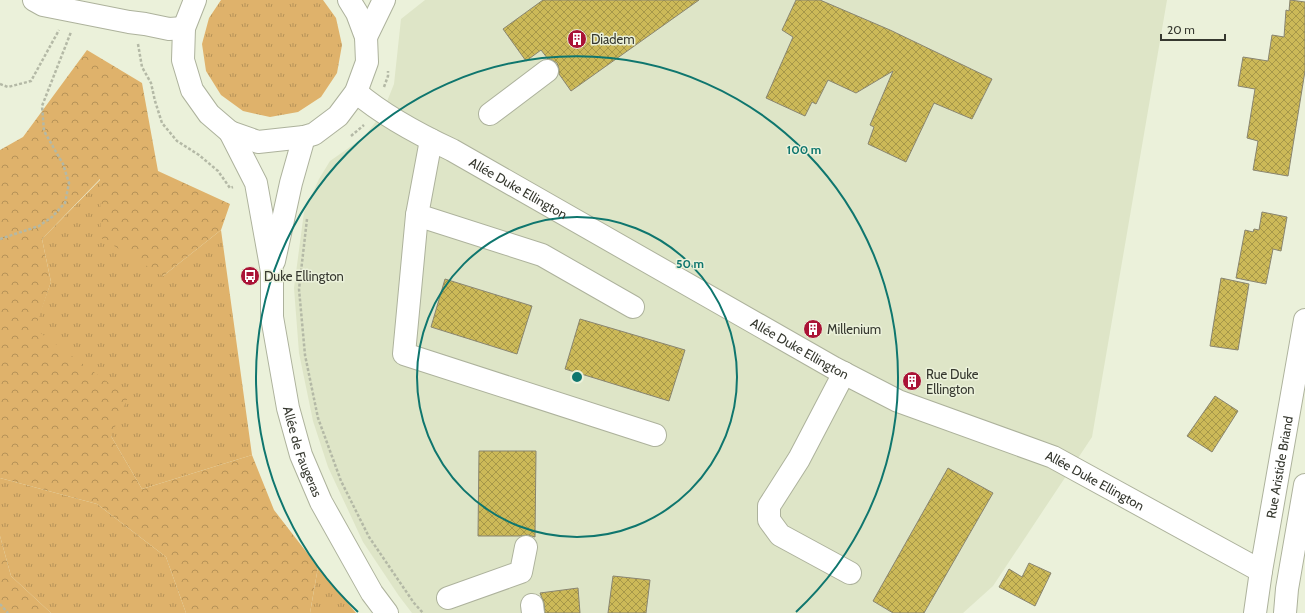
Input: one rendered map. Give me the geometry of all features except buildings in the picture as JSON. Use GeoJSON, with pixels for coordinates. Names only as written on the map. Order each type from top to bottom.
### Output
{"type":"FeatureCollection","features":[{"type":"Feature","properties":{"kind":"street"},"geometry":{"type":"LineString","coordinates":[[34,0],[43,5],[79,13],[170,29],[184,28]]}},
{"type":"Feature","properties":{"kind":"street"},"geometry":{"type":"LineString","coordinates":[[195,0],[184,28],[183,60],[192,90],[210,114],[230,132],[258,142],[304,137],[314,134],[338,116],[356,92],[367,62],[366,37],[357,13],[349,0]]}},
{"type":"Feature","properties":{"kind":"street"},"geometry":{"type":"LineString","coordinates":[[366,37],[384,0]]}},
{"type":"Feature","properties":{"kind":"street"},"geometry":{"type":"LineString","coordinates":[[490,114],[547,72]]}},
{"type":"Feature","properties":{"kind":"street","name":"Allée Duke Ellington"},"geometry":{"type":"LineString","coordinates":[[356,92],[377,108],[431,140],[452,150],[844,373],[898,401],[1053,456],[1261,571]]}},
{"type":"Feature","properties":{"kind":"street","name":"Allée de Faugeras"},"geometry":{"type":"LineString","coordinates":[[230,132],[256,183],[272,272],[272,317],[288,408],[301,455],[321,502],[372,593],[387,613]]}},
{"type":"Feature","properties":{"kind":"street","name":"Allée de Faugeras"},"geometry":{"type":"LineString","coordinates":[[272,272],[291,183],[304,137]]}},
{"type":"Feature","properties":{"kind":"street"},"geometry":{"type":"LineString","coordinates":[[431,140],[417,215],[404,354],[655,435]]}},
{"type":"Feature","properties":{"kind":"street"},"geometry":{"type":"LineString","coordinates":[[417,215],[542,255],[634,307]]}},
{"type":"Feature","properties":{"kind":"street","name":"Rue Aristide Briand"},"geometry":{"type":"LineString","coordinates":[[1255,613],[1305,320]]}},
{"type":"Feature","properties":{"kind":"street"},"geometry":{"type":"LineString","coordinates":[[844,373],[799,459],[769,506],[769,520],[780,534],[850,573]]}},
{"type":"Feature","properties":{"kind":"street"},"geometry":{"type":"LineString","coordinates":[[1285,613],[1287,589],[1305,485]]}},
{"type":"Feature","properties":{"kind":"street"},"geometry":{"type":"LineString","coordinates":[[448,598],[521,572],[526,546]]}},
{"type":"Feature","properties":{"kind":"path"},"geometry":{"type":"LineString","coordinates":[[0,84],[8,87],[30,80],[62,27],[79,13]]}},
{"type":"Feature","properties":{"kind":"path"},"geometry":{"type":"LineString","coordinates":[[0,239],[39,226],[52,217],[65,203],[68,183],[64,164],[44,131],[42,106],[79,13]]}},
{"type":"Feature","properties":{"kind":"path"},"geometry":{"type":"LineString","coordinates":[[349,137],[361,129],[377,108],[388,76],[388,68]]}},
{"type":"Feature","properties":{"kind":"path"},"geometry":{"type":"LineString","coordinates":[[307,218],[299,289],[305,355],[318,418],[341,481],[369,537],[422,613]]}},
{"type":"Feature","properties":{"kind":"path"},"geometry":{"type":"LineString","coordinates":[[0,604],[8,613]]}},
{"type":"Feature","properties":{"kind":"shaded area"},"geometry":{"type":"Polygon","coordinates":[[[425,0],[1167,0],[1092,437],[993,586],[963,613],[412,613],[363,542],[328,467],[313,421],[299,353],[294,288],[304,212],[319,179],[330,161],[363,138],[382,114],[394,84],[401,19],[425,0]]]}},
{"type":"Feature","properties":{"kind":"green space"},"geometry":{"type":"Polygon","coordinates":[[[221,0],[323,0],[336,18],[342,45],[337,73],[321,97],[298,112],[270,117],[243,111],[221,95],[206,71],[202,44],[209,18],[221,0]]]}},
{"type":"Feature","properties":{"kind":"green space"},"geometry":{"type":"Polygon","coordinates":[[[87,50],[142,83],[158,171],[230,204],[221,230],[163,276],[101,238],[100,179],[42,239],[51,282],[35,329],[128,397],[111,436],[142,489],[252,455],[274,510],[318,567],[310,613],[186,613],[166,557],[97,504],[0,478],[0,150],[23,137],[87,50]]]}},
{"type":"Feature","properties":{"kind":"green space"},"geometry":{"type":"Polygon","coordinates":[[[101,179],[163,276],[221,230],[252,455],[142,489],[111,436],[34,329],[51,282],[42,239],[101,179]]]}},
{"type":"Feature","properties":{"kind":"green space"},"geometry":{"type":"Polygon","coordinates":[[[0,478],[97,504],[166,557],[186,613],[51,613],[11,576],[0,536],[0,478]]]}},
{"type":"Feature","properties":{"kind":"green space"},"geometry":{"type":"Polygon","coordinates":[[[0,536],[11,576],[51,613],[0,613],[0,536]]]}},
{"type":"Feature","properties":{"kind":"green space"},"geometry":{"type":"Polygon","coordinates":[[[318,567],[356,613],[310,613],[318,567]]]}},
{"type":"Feature","properties":{"kind":"place","name":"Diadem"},"geometry":{"type":"Point","coordinates":[577,39]}},
{"type":"Feature","properties":{"kind":"place","name":"Duke Ellington"},"geometry":{"type":"Point","coordinates":[250,276]}},
{"type":"Feature","properties":{"kind":"place","name":"Millenium"},"geometry":{"type":"Point","coordinates":[813,329]}},
{"type":"Feature","properties":{"kind":"place","name":"Rue Duke Ellington"},"geometry":{"type":"Point","coordinates":[912,381]}}]}
